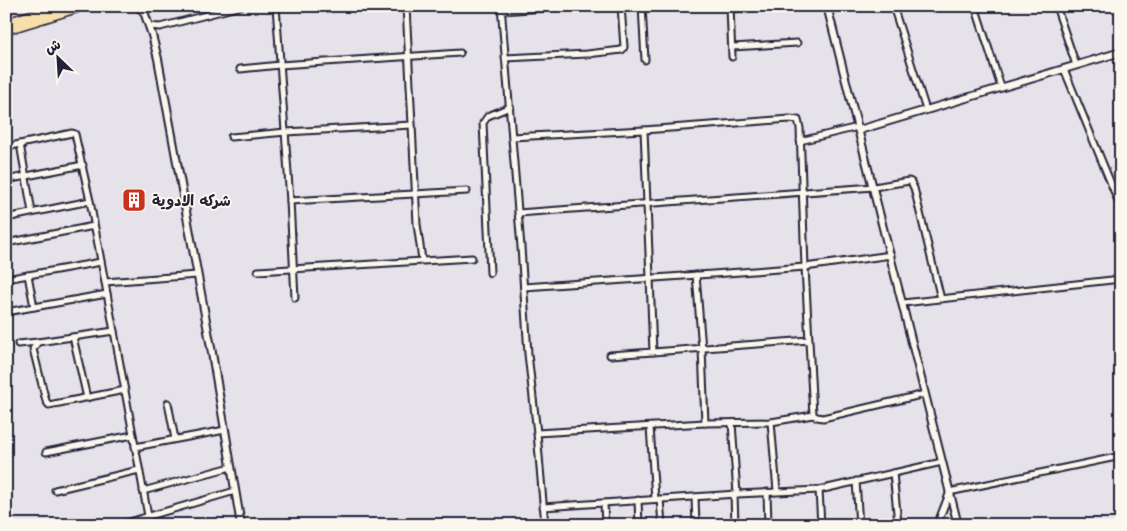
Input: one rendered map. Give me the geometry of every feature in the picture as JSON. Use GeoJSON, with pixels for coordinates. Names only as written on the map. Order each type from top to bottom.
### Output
{"type":"FeatureCollection","features":[{"type":"Feature","properties":{"kind":"main road"},"geometry":{"type":"LineString","coordinates":[[6,23],[60,6]]}},
{"type":"Feature","properties":{"kind":"main road"},"geometry":{"type":"LineString","coordinates":[[6,30],[84,6]]}},
{"type":"Feature","properties":{"kind":"street"},"geometry":{"type":"LineString","coordinates":[[150,26],[160,27],[241,6]]}},
{"type":"Feature","properties":{"kind":"street"},"geometry":{"type":"LineString","coordinates":[[276,6],[286,132],[295,298]]}},
{"type":"Feature","properties":{"kind":"street"},"geometry":{"type":"LineString","coordinates":[[406,6],[417,224],[422,260]]}},
{"type":"Feature","properties":{"kind":"street"},"geometry":{"type":"LineString","coordinates":[[545,525],[528,354],[502,9],[573,6]]}},
{"type":"Feature","properties":{"kind":"street"},"geometry":{"type":"LineString","coordinates":[[505,58],[587,54],[622,50],[624,46],[621,6]]}},
{"type":"Feature","properties":{"kind":"street"},"geometry":{"type":"LineString","coordinates":[[642,6],[645,60]]}},
{"type":"Feature","properties":{"kind":"street"},"geometry":{"type":"LineString","coordinates":[[732,57],[730,7],[782,6]]}},
{"type":"Feature","properties":{"kind":"street"},"geometry":{"type":"LineString","coordinates":[[827,6],[958,525]]}},
{"type":"Feature","properties":{"kind":"street"},"geometry":{"type":"LineString","coordinates":[[893,6],[926,110]]}},
{"type":"Feature","properties":{"kind":"street"},"geometry":{"type":"LineString","coordinates":[[975,6],[1000,87]]}},
{"type":"Feature","properties":{"kind":"street"},"geometry":{"type":"LineString","coordinates":[[1056,6],[1076,65]]}},
{"type":"Feature","properties":{"kind":"street"},"geometry":{"type":"LineString","coordinates":[[141,7],[150,26],[158,59],[226,430],[241,525]]}},
{"type":"Feature","properties":{"kind":"street"},"geometry":{"type":"LineString","coordinates":[[152,35],[160,27]]}},
{"type":"Feature","properties":{"kind":"street"},"geometry":{"type":"LineString","coordinates":[[732,47],[796,43]]}},
{"type":"Feature","properties":{"kind":"street"},"geometry":{"type":"LineString","coordinates":[[800,141],[858,129],[1121,52]]}},
{"type":"Feature","properties":{"kind":"street"},"geometry":{"type":"LineString","coordinates":[[240,69],[460,53]]}},
{"type":"Feature","properties":{"kind":"street"},"geometry":{"type":"LineString","coordinates":[[1064,69],[1121,208]]}},
{"type":"Feature","properties":{"kind":"street"},"geometry":{"type":"LineString","coordinates":[[490,273],[483,123],[488,116],[510,107]]}},
{"type":"Feature","properties":{"kind":"street"},"geometry":{"type":"LineString","coordinates":[[512,137],[796,119],[799,122],[813,415]]}},
{"type":"Feature","properties":{"kind":"street"},"geometry":{"type":"LineString","coordinates":[[231,137],[286,132],[412,126]]}},
{"type":"Feature","properties":{"kind":"street"},"geometry":{"type":"LineString","coordinates":[[644,130],[653,352]]}},
{"type":"Feature","properties":{"kind":"street"},"geometry":{"type":"LineString","coordinates":[[6,147],[72,133],[77,137],[148,516]]}},
{"type":"Feature","properties":{"kind":"street"},"geometry":{"type":"LineString","coordinates":[[20,144],[32,212]]}},
{"type":"Feature","properties":{"kind":"street"},"geometry":{"type":"LineString","coordinates":[[6,180],[82,165]]}},
{"type":"Feature","properties":{"kind":"street"},"geometry":{"type":"LineString","coordinates":[[518,213],[874,187],[907,181],[913,184],[941,299]]}},
{"type":"Feature","properties":{"kind":"street"},"geometry":{"type":"LineString","coordinates":[[290,200],[467,191]]}},
{"type":"Feature","properties":{"kind":"street"},"geometry":{"type":"LineString","coordinates":[[6,218],[90,201]]}},
{"type":"Feature","properties":{"kind":"street"},"geometry":{"type":"LineString","coordinates":[[6,243],[94,226]]}},
{"type":"Feature","properties":{"kind":"street"},"geometry":{"type":"LineString","coordinates":[[524,287],[696,276],[805,266],[890,255]]}},
{"type":"Feature","properties":{"kind":"street"},"geometry":{"type":"LineString","coordinates":[[258,270],[472,258]]}},
{"type":"Feature","properties":{"kind":"street"},"geometry":{"type":"LineString","coordinates":[[6,278],[101,262]]}},
{"type":"Feature","properties":{"kind":"street"},"geometry":{"type":"LineString","coordinates":[[28,275],[34,307]]}},
{"type":"Feature","properties":{"kind":"street"},"geometry":{"type":"LineString","coordinates":[[105,282],[197,275]]}},
{"type":"Feature","properties":{"kind":"street"},"geometry":{"type":"LineString","coordinates":[[696,276],[702,349],[705,423]]}},
{"type":"Feature","properties":{"kind":"street"},"geometry":{"type":"LineString","coordinates":[[903,303],[1121,279]]}},
{"type":"Feature","properties":{"kind":"street"},"geometry":{"type":"LineString","coordinates":[[6,312],[107,294]]}},
{"type":"Feature","properties":{"kind":"street"},"geometry":{"type":"LineString","coordinates":[[18,344],[114,331]]}},
{"type":"Feature","properties":{"kind":"street"},"geometry":{"type":"LineString","coordinates":[[73,337],[87,398]]}},
{"type":"Feature","properties":{"kind":"street"},"geometry":{"type":"LineString","coordinates":[[610,356],[809,340]]}},
{"type":"Feature","properties":{"kind":"street"},"geometry":{"type":"LineString","coordinates":[[38,342],[33,349],[47,404],[52,406],[125,390]]}},
{"type":"Feature","properties":{"kind":"street"},"geometry":{"type":"LineString","coordinates":[[537,434],[705,423],[771,422],[813,415],[823,418],[925,394]]}},
{"type":"Feature","properties":{"kind":"street"},"geometry":{"type":"LineString","coordinates":[[168,403],[175,439]]}},
{"type":"Feature","properties":{"kind":"street"},"geometry":{"type":"LineString","coordinates":[[771,422],[777,491]]}},
{"type":"Feature","properties":{"kind":"street"},"geometry":{"type":"LineString","coordinates":[[732,423],[736,494],[735,525]]}},
{"type":"Feature","properties":{"kind":"street"},"geometry":{"type":"LineString","coordinates":[[650,427],[662,525]]}},
{"type":"Feature","properties":{"kind":"street"},"geometry":{"type":"LineString","coordinates":[[135,447],[226,430]]}},
{"type":"Feature","properties":{"kind":"street"},"geometry":{"type":"LineString","coordinates":[[46,452],[133,434]]}},
{"type":"Feature","properties":{"kind":"street"},"geometry":{"type":"LineString","coordinates":[[949,493],[1121,456]]}},
{"type":"Feature","properties":{"kind":"street"},"geometry":{"type":"LineString","coordinates":[[543,507],[777,491],[819,490],[942,462]]}},
{"type":"Feature","properties":{"kind":"street"},"geometry":{"type":"LineString","coordinates":[[143,491],[231,467]]}},
{"type":"Feature","properties":{"kind":"street"},"geometry":{"type":"LineString","coordinates":[[55,490],[139,470]]}},
{"type":"Feature","properties":{"kind":"street"},"geometry":{"type":"LineString","coordinates":[[839,525],[898,523],[893,473]]}},
{"type":"Feature","properties":{"kind":"street"},"geometry":{"type":"LineString","coordinates":[[856,482],[859,524]]}},
{"type":"Feature","properties":{"kind":"street"},"geometry":{"type":"LineString","coordinates":[[819,490],[821,525]]}},
{"type":"Feature","properties":{"kind":"street"},"geometry":{"type":"LineString","coordinates":[[119,525],[138,522],[148,516],[235,491]]}},
{"type":"Feature","properties":{"kind":"street"},"geometry":{"type":"LineString","coordinates":[[767,492],[768,525]]}},
{"type":"Feature","properties":{"kind":"street"},"geometry":{"type":"LineString","coordinates":[[937,525],[949,493]]}},
{"type":"Feature","properties":{"kind":"street"},"geometry":{"type":"LineString","coordinates":[[695,497],[696,525]]}},
{"type":"Feature","properties":{"kind":"street"},"geometry":{"type":"LineString","coordinates":[[638,500],[639,525]]}},
{"type":"Feature","properties":{"kind":"street"},"geometry":{"type":"LineString","coordinates":[[604,504],[605,525]]}},
{"type":"Feature","properties":{"kind":"place","name":"شركه الادوية"},"geometry":{"type":"Point","coordinates":[134,200]}}]}
